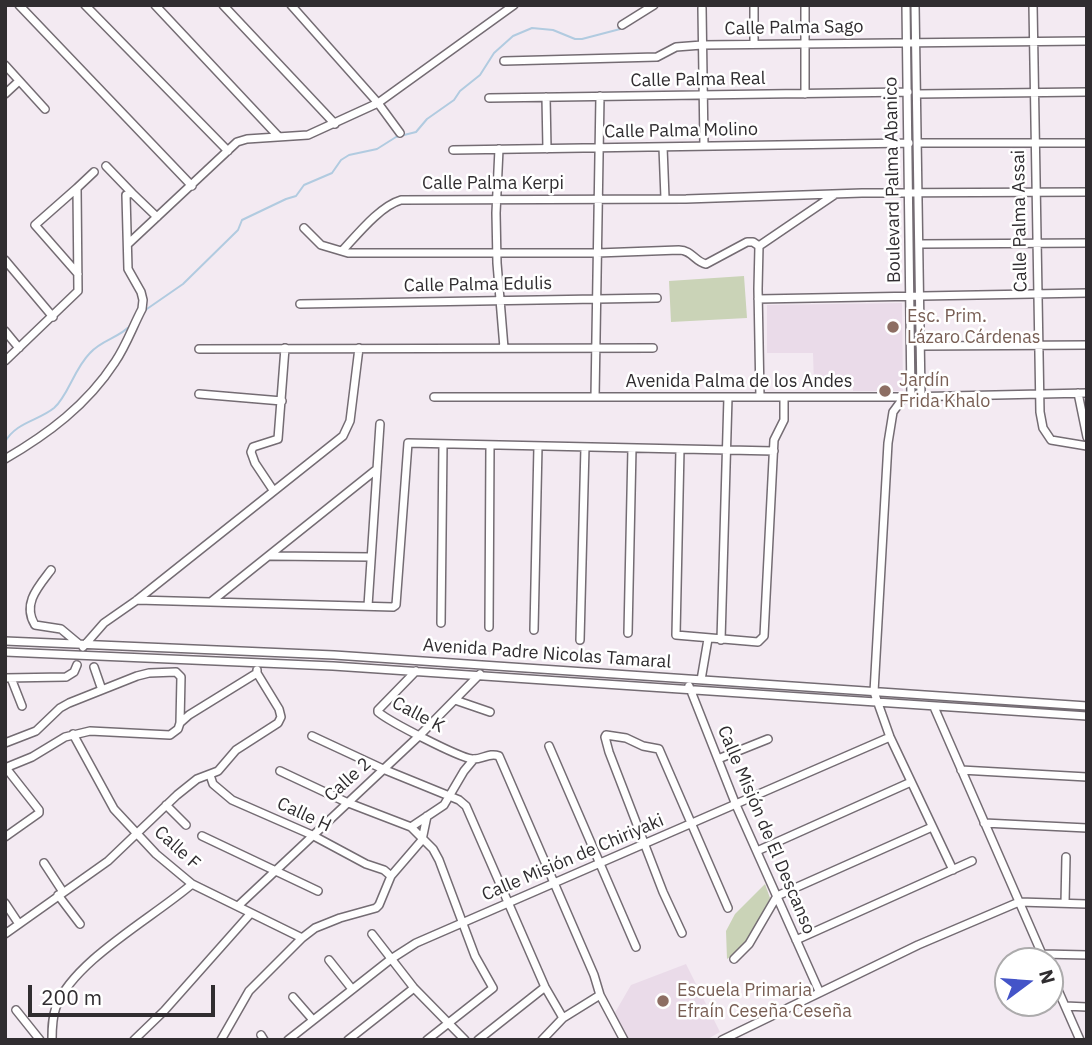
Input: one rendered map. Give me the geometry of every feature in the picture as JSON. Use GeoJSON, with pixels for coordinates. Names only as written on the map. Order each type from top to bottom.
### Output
{"type":"FeatureCollection","features":[{"type":"Feature","properties":{"kind":"street"},"geometry":{"type":"LineString","coordinates":[[19,5],[192,186]]}},
{"type":"Feature","properties":{"kind":"street"},"geometry":{"type":"LineString","coordinates":[[85,5],[228,151]]}},
{"type":"Feature","properties":{"kind":"street"},"geometry":{"type":"LineString","coordinates":[[155,5],[278,136]]}},
{"type":"Feature","properties":{"kind":"street"},"geometry":{"type":"LineString","coordinates":[[223,5],[335,124]]}},
{"type":"Feature","properties":{"kind":"street"},"geometry":{"type":"LineString","coordinates":[[291,5],[378,103],[400,133]]}},
{"type":"Feature","properties":{"kind":"street"},"geometry":{"type":"LineString","coordinates":[[128,244],[242,140],[309,135],[378,103],[514,5]]}},
{"type":"Feature","properties":{"kind":"street"},"geometry":{"type":"LineString","coordinates":[[754,5],[754,44]]}},
{"type":"Feature","properties":{"kind":"street"},"geometry":{"type":"LineString","coordinates":[[805,5],[805,94]]}},
{"type":"Feature","properties":{"kind":"street","name":"Boulevard Palma Abanico"},"geometry":{"type":"LineString","coordinates":[[906,5],[917,94],[920,244],[908,397],[893,412],[888,443],[874,692],[890,737],[953,870]]}},
{"type":"Feature","properties":{"kind":"street","name":"Boulevard Palma Abanico"},"geometry":{"type":"LineString","coordinates":[[915,5],[908,92],[920,396]]}},
{"type":"Feature","properties":{"kind":"street","name":"Calle Palma Assai"},"geometry":{"type":"LineString","coordinates":[[1033,5],[1038,394],[1043,428],[1051,440],[1087,446]]}},
{"type":"Feature","properties":{"kind":"street"},"geometry":{"type":"LineString","coordinates":[[622,25],[650,6]]}},
{"type":"Feature","properties":{"kind":"street"},"geometry":{"type":"LineString","coordinates":[[702,8],[704,146]]}},
{"type":"Feature","properties":{"kind":"street","name":"Calle Palma Sago"},"geometry":{"type":"LineString","coordinates":[[504,61],[657,57],[676,47],[754,44],[1087,41]]}},
{"type":"Feature","properties":{"kind":"street"},"geometry":{"type":"LineString","coordinates":[[5,65],[45,109]]}},
{"type":"Feature","properties":{"kind":"street"},"geometry":{"type":"LineString","coordinates":[[5,94],[19,81]]}},
{"type":"Feature","properties":{"kind":"street","name":"Calle Palma Real"},"geometry":{"type":"LineString","coordinates":[[489,98],[908,92]]}},
{"type":"Feature","properties":{"kind":"street"},"geometry":{"type":"LineString","coordinates":[[917,94],[1087,92]]}},
{"type":"Feature","properties":{"kind":"street"},"geometry":{"type":"LineString","coordinates":[[595,397],[600,96]]}},
{"type":"Feature","properties":{"kind":"street"},"geometry":{"type":"LineString","coordinates":[[547,97],[547,149]]}},
{"type":"Feature","properties":{"kind":"street"},"geometry":{"type":"LineString","coordinates":[[918,143],[1087,142]]}},
{"type":"Feature","properties":{"kind":"street","name":"Calle Palma Molino"},"geometry":{"type":"LineString","coordinates":[[453,150],[909,143]]}},
{"type":"Feature","properties":{"kind":"street"},"geometry":{"type":"LineString","coordinates":[[663,147],[665,198]]}},
{"type":"Feature","properties":{"kind":"street"},"geometry":{"type":"LineString","coordinates":[[499,149],[497,253],[504,348]]}},
{"type":"Feature","properties":{"kind":"street"},"geometry":{"type":"LineString","coordinates":[[106,166],[157,217]]}},
{"type":"Feature","properties":{"kind":"street"},"geometry":{"type":"LineString","coordinates":[[78,274],[35,225],[94,172]]}},
{"type":"Feature","properties":{"kind":"street"},"geometry":{"type":"LineString","coordinates":[[5,361],[76,295],[79,285],[77,188]]}},
{"type":"Feature","properties":{"kind":"street"},"geometry":{"type":"LineString","coordinates":[[919,194],[1087,192]]}},
{"type":"Feature","properties":{"kind":"street"},"geometry":{"type":"LineString","coordinates":[[5,458],[41,438],[65,420],[115,362],[142,309],[141,292],[128,269],[126,195],[132,193]]}},
{"type":"Feature","properties":{"kind":"street"},"geometry":{"type":"LineString","coordinates":[[759,246],[836,194]]}},
{"type":"Feature","properties":{"kind":"street","name":"Calle Palma Kerpi"},"geometry":{"type":"LineString","coordinates":[[342,251],[396,201],[919,194]]}},
{"type":"Feature","properties":{"kind":"street"},"geometry":{"type":"LineString","coordinates":[[304,228],[321,244],[342,251],[597,253],[684,250],[706,264],[747,242],[759,246]]}},
{"type":"Feature","properties":{"kind":"street"},"geometry":{"type":"LineString","coordinates":[[920,244],[1087,243]]}},
{"type":"Feature","properties":{"kind":"street"},"geometry":{"type":"LineString","coordinates":[[759,246],[760,397]]}},
{"type":"Feature","properties":{"kind":"street"},"geometry":{"type":"LineString","coordinates":[[5,260],[53,317]]}},
{"type":"Feature","properties":{"kind":"street"},"geometry":{"type":"LineString","coordinates":[[758,299],[1087,293]]}},
{"type":"Feature","properties":{"kind":"street","name":"Calle Palma Edulis"},"geometry":{"type":"LineString","coordinates":[[299,304],[657,298]]}},
{"type":"Feature","properties":{"kind":"street"},"geometry":{"type":"LineString","coordinates":[[5,331],[19,348]]}},
{"type":"Feature","properties":{"kind":"street"},"geometry":{"type":"LineString","coordinates":[[920,346],[1087,345]]}},
{"type":"Feature","properties":{"kind":"street"},"geometry":{"type":"LineString","coordinates":[[273,490],[254,463],[251,452],[253,447],[278,439],[285,348]]}},
{"type":"Feature","properties":{"kind":"street"},"geometry":{"type":"LineString","coordinates":[[82,645],[104,623],[137,600],[343,436],[350,421],[359,348]]}},
{"type":"Feature","properties":{"kind":"street"},"geometry":{"type":"LineString","coordinates":[[200,349],[653,348]]}},
{"type":"Feature","properties":{"kind":"street"},"geometry":{"type":"LineString","coordinates":[[200,394],[282,401]]}},
{"type":"Feature","properties":{"kind":"street"},"geometry":{"type":"LineString","coordinates":[[1084,395],[1087,437]]}},
{"type":"Feature","properties":{"kind":"street","name":"Avenida Palma de los Andes"},"geometry":{"type":"LineString","coordinates":[[433,397],[1084,395]]}},
{"type":"Feature","properties":{"kind":"street"},"geometry":{"type":"LineString","coordinates":[[721,640],[728,397]]}},
{"type":"Feature","properties":{"kind":"street"},"geometry":{"type":"LineString","coordinates":[[680,449],[675,632],[679,637],[758,642],[764,636],[774,440],[784,420],[784,397]]}},
{"type":"Feature","properties":{"kind":"street"},"geometry":{"type":"LineString","coordinates":[[368,606],[380,424]]}},
{"type":"Feature","properties":{"kind":"street"},"geometry":{"type":"LineString","coordinates":[[137,600],[396,606],[408,443],[774,451]]}},
{"type":"Feature","properties":{"kind":"street"},"geometry":{"type":"LineString","coordinates":[[441,623],[443,444]]}},
{"type":"Feature","properties":{"kind":"street"},"geometry":{"type":"LineString","coordinates":[[489,627],[490,445]]}},
{"type":"Feature","properties":{"kind":"street"},"geometry":{"type":"LineString","coordinates":[[534,630],[538,446]]}},
{"type":"Feature","properties":{"kind":"street"},"geometry":{"type":"LineString","coordinates":[[580,640],[585,447]]}},
{"type":"Feature","properties":{"kind":"street"},"geometry":{"type":"LineString","coordinates":[[628,633],[632,448]]}},
{"type":"Feature","properties":{"kind":"street"},"geometry":{"type":"LineString","coordinates":[[212,602],[377,469]]}},
{"type":"Feature","properties":{"kind":"street"},"geometry":{"type":"LineString","coordinates":[[270,556],[371,557]]}},
{"type":"Feature","properties":{"kind":"street"},"geometry":{"type":"LineString","coordinates":[[51,570],[29,607],[30,617],[35,625],[67,632],[82,645],[83,655]]}},
{"type":"Feature","properties":{"kind":"street"},"geometry":{"type":"LineString","coordinates":[[701,680],[708,639]]}},
{"type":"Feature","properties":{"kind":"street","name":"Avenida Padre Nicolas Tamaral"},"geometry":{"type":"LineString","coordinates":[[5,641],[334,655],[1087,706]]}},
{"type":"Feature","properties":{"kind":"street","name":"Avenida Padre Nicolas Tamaral"},"geometry":{"type":"LineString","coordinates":[[5,652],[416,671],[1087,716]]}},
{"type":"Feature","properties":{"kind":"street"},"geometry":{"type":"LineString","coordinates":[[5,934],[108,861],[197,779],[218,771],[236,750],[278,723],[281,717],[279,709],[257,673],[257,663]]}},
{"type":"Feature","properties":{"kind":"street"},"geometry":{"type":"LineString","coordinates":[[22,706],[8,678],[66,677],[74,672],[77,665]]}},
{"type":"Feature","properties":{"kind":"street","name":"Calle 2"},"geometry":{"type":"LineString","coordinates":[[238,906],[420,735],[488,665]]}},
{"type":"Feature","properties":{"kind":"street"},"geometry":{"type":"LineString","coordinates":[[94,667],[102,690]]}},
{"type":"Feature","properties":{"kind":"street","name":"Calle K"},"geometry":{"type":"LineString","coordinates":[[416,671],[378,710],[381,715],[474,759]]}},
{"type":"Feature","properties":{"kind":"street"},"geometry":{"type":"LineString","coordinates":[[5,743],[36,731],[60,708],[102,690],[149,673],[176,672],[181,677],[180,723],[178,729],[170,735],[90,731],[74,734],[5,768],[39,810],[39,813],[5,837]]}},
{"type":"Feature","properties":{"kind":"street"},"geometry":{"type":"LineString","coordinates":[[180,723],[213,698],[257,673]]}},
{"type":"Feature","properties":{"kind":"street","name":"Calle Misión de El Descanso"},"geometry":{"type":"LineString","coordinates":[[690,680],[689,690],[736,805],[819,991]]}},
{"type":"Feature","properties":{"kind":"street"},"geometry":{"type":"LineString","coordinates":[[455,700],[490,712]]}},
{"type":"Feature","properties":{"kind":"street"},"geometry":{"type":"LineString","coordinates":[[934,707],[1039,947]]}},
{"type":"Feature","properties":{"kind":"street"},"geometry":{"type":"LineString","coordinates":[[682,933],[608,752],[606,735],[610,733],[659,750],[728,908]]}},
{"type":"Feature","properties":{"kind":"street","name":"Calle F"},"geometry":{"type":"LineString","coordinates":[[74,734],[114,809],[156,854],[192,884],[303,938]]}},
{"type":"Feature","properties":{"kind":"street"},"geometry":{"type":"LineString","coordinates":[[312,736],[450,796],[466,806],[545,987],[563,1018]]}},
{"type":"Feature","properties":{"kind":"street","name":"Calle Misión de Chiriyaki"},"geometry":{"type":"LineString","coordinates":[[288,1040],[416,943],[890,737]]}},
{"type":"Feature","properties":{"kind":"street"},"geometry":{"type":"LineString","coordinates":[[718,759],[768,739]]}},
{"type":"Feature","properties":{"kind":"street"},"geometry":{"type":"LineString","coordinates":[[549,746],[636,947]]}},
{"type":"Feature","properties":{"kind":"street"},"geometry":{"type":"LineString","coordinates":[[411,827],[444,805],[474,759],[496,754],[621,1039]]}},
{"type":"Feature","properties":{"kind":"street"},"geometry":{"type":"LineString","coordinates":[[961,770],[1087,777]]}},
{"type":"Feature","properties":{"kind":"street"},"geometry":{"type":"LineString","coordinates":[[281,771],[346,802],[411,827],[433,849],[439,860],[461,923],[493,988],[427,1040]]}},
{"type":"Feature","properties":{"kind":"street","name":"Calle H"},"geometry":{"type":"LineString","coordinates":[[210,775],[213,784],[232,800],[312,835],[366,864],[384,870],[391,876]]}},
{"type":"Feature","properties":{"kind":"street"},"geometry":{"type":"LineString","coordinates":[[757,851],[911,782]]}},
{"type":"Feature","properties":{"kind":"street"},"geometry":{"type":"LineString","coordinates":[[166,805],[186,825]]}},
{"type":"Feature","properties":{"kind":"street"},"geometry":{"type":"LineString","coordinates":[[221,1040],[249,991],[303,938],[315,929],[340,918],[376,908],[391,876],[422,840],[427,816]]}},
{"type":"Feature","properties":{"kind":"street"},"geometry":{"type":"LineString","coordinates":[[984,823],[1087,828]]}},
{"type":"Feature","properties":{"kind":"street"},"geometry":{"type":"LineString","coordinates":[[734,959],[749,944],[777,896],[932,827]]}},
{"type":"Feature","properties":{"kind":"street"},"geometry":{"type":"LineString","coordinates":[[202,836],[318,891]]}},
{"type":"Feature","properties":{"kind":"street"},"geometry":{"type":"LineString","coordinates":[[1065,903],[1066,857]]}},
{"type":"Feature","properties":{"kind":"street"},"geometry":{"type":"LineString","coordinates":[[796,940],[972,861]]}},
{"type":"Feature","properties":{"kind":"street"},"geometry":{"type":"LineString","coordinates":[[44,863],[80,924]]}},
{"type":"Feature","properties":{"kind":"street"},"geometry":{"type":"LineString","coordinates":[[52,1040],[55,1008],[75,978],[192,884]]}},
{"type":"Feature","properties":{"kind":"street"},"geometry":{"type":"LineString","coordinates":[[722,1040],[819,991],[1019,902],[1087,904]]}},
{"type":"Feature","properties":{"kind":"street"},"geometry":{"type":"LineString","coordinates":[[5,903],[19,924]]}},
{"type":"Feature","properties":{"kind":"street"},"geometry":{"type":"LineString","coordinates":[[134,1040],[164,1011],[251,913]]}},
{"type":"Feature","properties":{"kind":"street"},"geometry":{"type":"LineString","coordinates":[[372,934],[414,988],[465,1040]]}},
{"type":"Feature","properties":{"kind":"street"},"geometry":{"type":"LineString","coordinates":[[1064,957],[1087,956]]}},
{"type":"Feature","properties":{"kind":"street"},"geometry":{"type":"LineString","coordinates":[[329,960],[352,989]]}},
{"type":"Feature","properties":{"kind":"street"},"geometry":{"type":"LineString","coordinates":[[478,1040],[545,987]]}},
{"type":"Feature","properties":{"kind":"street"},"geometry":{"type":"LineString","coordinates":[[348,1040],[414,988]]}},
{"type":"Feature","properties":{"kind":"street"},"geometry":{"type":"LineString","coordinates":[[542,1040],[563,1018],[600,995]]}},
{"type":"Feature","properties":{"kind":"street"},"geometry":{"type":"LineString","coordinates":[[293,997],[313,1020]]}},
{"type":"Feature","properties":{"kind":"street"},"geometry":{"type":"LineString","coordinates":[[1080,1040],[1065,1006],[1087,1007]]}},
{"type":"Feature","properties":{"kind":"street"},"geometry":{"type":"LineString","coordinates":[[16,1010],[40,1040]]}},
{"type":"Feature","properties":{"kind":"shaded area"},"geometry":{"type":"Polygon","coordinates":[[[902,303],[903,391],[853,391],[853,385],[814,385],[813,353],[767,353],[767,305],[902,303]]]}},
{"type":"Feature","properties":{"kind":"shaded area","name":"Escuela Primaria Efraín Ceseña Ceseña"},"geometry":{"type":"Polygon","coordinates":[[[686,964],[720,1032],[706,1040],[626,1040],[613,1016],[631,985],[686,964]]]}},
{"type":"Feature","properties":{"kind":"green space"},"geometry":{"type":"Polygon","coordinates":[[[744,276],[747,318],[671,322],[669,281],[744,276]]]}},
{"type":"Feature","properties":{"kind":"green space"},"geometry":{"type":"Polygon","coordinates":[[[765,884],[770,898],[758,924],[742,947],[727,959],[726,931],[735,914],[765,884]]]}},
{"type":"Feature","properties":{"kind":"waterway"},"geometry":{"type":"LineString","coordinates":[[144,311],[183,284],[238,230],[242,220],[296,196],[304,185],[332,173],[341,160],[349,155],[377,149],[396,137],[416,132],[427,119],[454,100],[460,91],[480,75],[494,53],[513,36],[532,28],[553,30],[582,39],[624,28]]}},
{"type":"Feature","properties":{"kind":"waterway"},"geometry":{"type":"LineString","coordinates":[[5,442],[15,430],[54,408],[90,353],[131,325]]}},
{"type":"Feature","properties":{"kind":"place","name":"Esc. Prim. Lázaro Cárdenas"},"geometry":{"type":"Point","coordinates":[893,327]}},
{"type":"Feature","properties":{"kind":"place","name":"Jardín Frida Khalo"},"geometry":{"type":"Point","coordinates":[885,391]}},
{"type":"Feature","properties":{"kind":"place","name":"Escuela Primaria Efraín Ceseña Ceseña"},"geometry":{"type":"Point","coordinates":[663,1001]}}]}
